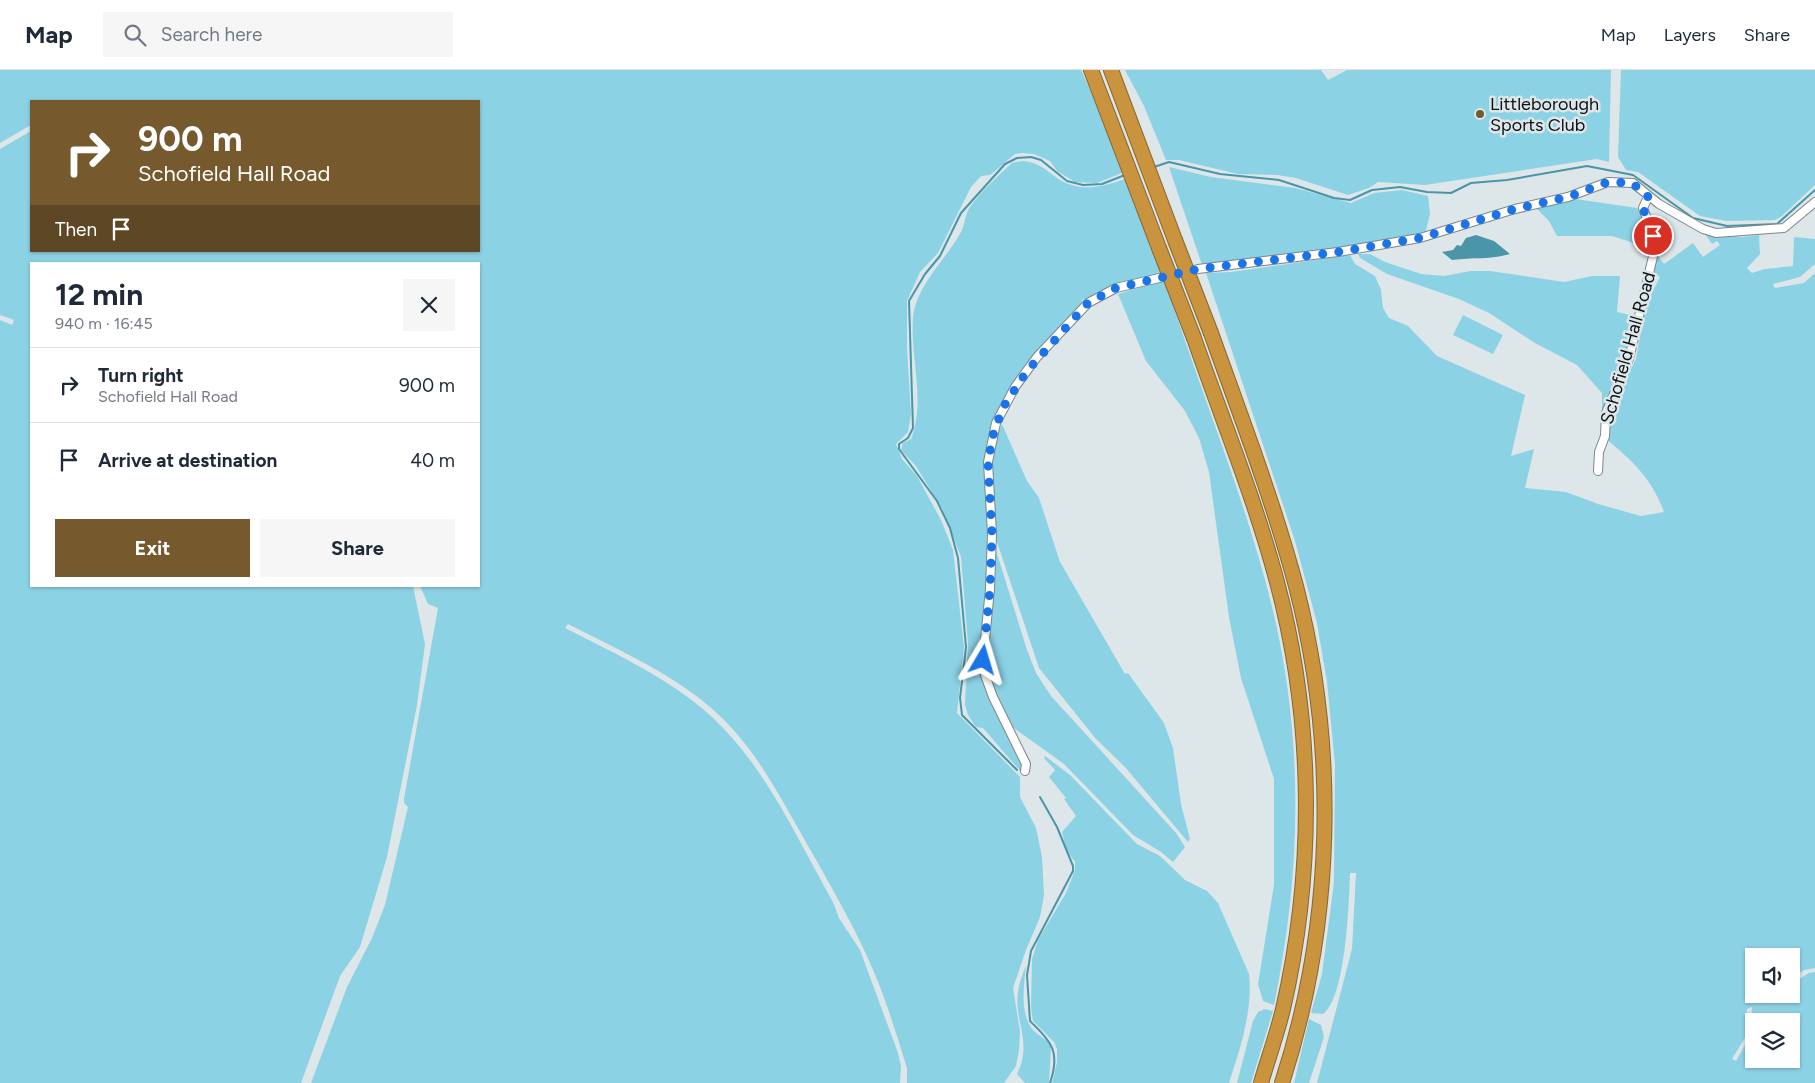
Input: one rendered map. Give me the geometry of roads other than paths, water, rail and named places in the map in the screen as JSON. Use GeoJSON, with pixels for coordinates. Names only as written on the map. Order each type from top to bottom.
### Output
{"type":"FeatureCollection","features":[{"type":"Feature","properties":{"kind":"highway"},"geometry":{"type":"LineString","coordinates":[[1091,70],[1194,338],[1269,553],[1295,666],[1305,756],[1306,848],[1300,912],[1283,1012],[1261,1083]]}},
{"type":"Feature","properties":{"kind":"highway"},"geometry":{"type":"LineString","coordinates":[[1111,70],[1211,333],[1270,499],[1296,587],[1314,677],[1324,760],[1324,852],[1311,975],[1293,1048],[1282,1083]]}},
{"type":"Feature","properties":{"kind":"street"},"geometry":{"type":"LineString","coordinates":[[1024,771],[1026,764],[993,697],[985,675],[983,660],[990,589],[992,534],[988,462],[996,423],[1008,399],[1037,357],[1088,303],[1116,288],[1198,269],[1346,251],[1420,238],[1515,209],[1568,197],[1608,182],[1632,183],[1648,196],[1703,229],[1716,233],[1784,228],[1815,202]]}},
{"type":"Feature","properties":{"kind":"street","name":"Schofield Hall Road"},"geometry":{"type":"LineString","coordinates":[[1598,471],[1599,452],[1605,436],[1606,413],[1629,358],[1654,252],[1653,236],[1643,208],[1648,196]]}},
{"type":"Feature","properties":{"kind":"waterway"},"geometry":{"type":"LineString","coordinates":[[1017,770],[962,715],[960,698],[966,647],[958,558],[950,528],[937,501],[899,449],[899,444],[908,438],[913,428],[909,301],[925,274],[940,256],[961,213],[1005,164],[1017,158],[1031,157],[1041,160],[1067,181],[1083,185],[1102,184],[1125,175]]}},
{"type":"Feature","properties":{"kind":"waterway"},"geometry":{"type":"LineString","coordinates":[[1154,167],[1169,162],[1220,174],[1279,180],[1334,198],[1350,200],[1372,190],[1400,187],[1427,192],[1451,193],[1471,183],[1507,180],[1587,166],[1633,175],[1693,218],[1727,226],[1777,224],[1815,190]]}},
{"type":"Feature","properties":{"kind":"waterway"},"geometry":{"type":"LineString","coordinates":[[1040,797],[1057,827],[1073,866],[1073,871],[1031,951],[1027,975],[1030,1021],[1044,1035],[1054,1055],[1050,1083]]}},
{"type":"Feature","properties":{"kind":"place","name":"Littleborough Sports Club"},"geometry":{"type":"Point","coordinates":[1480,114]}}]}
